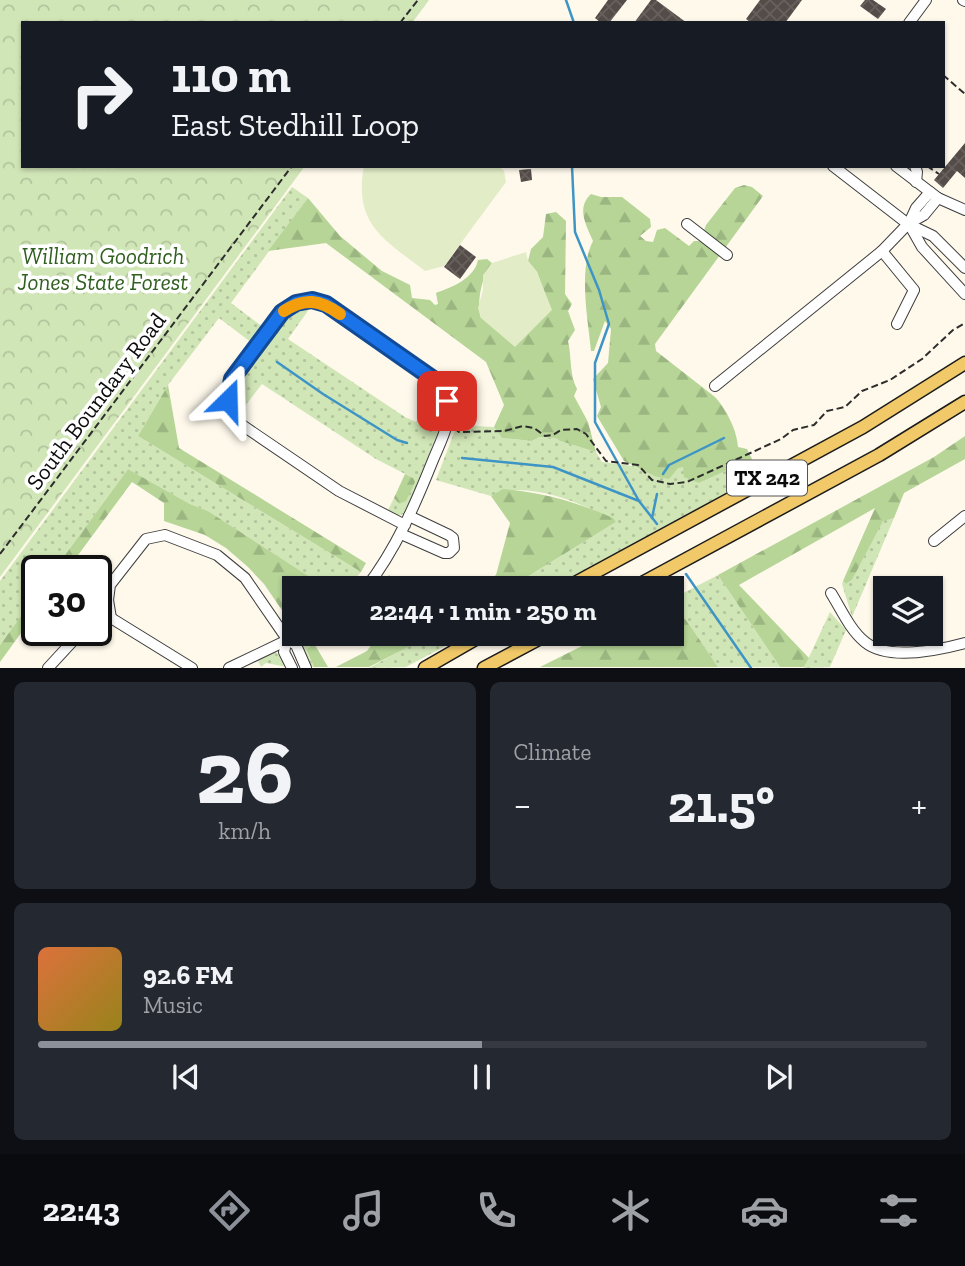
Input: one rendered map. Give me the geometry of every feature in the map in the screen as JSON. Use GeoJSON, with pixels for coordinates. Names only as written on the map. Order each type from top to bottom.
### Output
{"type":"FeatureCollection","features":[{"type":"Feature","properties":{"kind":"main road","name":"TX 242"},"geometry":{"type":"LineString","coordinates":[[588,576],[863,427],[965,363]]}},
{"type":"Feature","properties":{"kind":"main road","name":"TX 242"},"geometry":{"type":"LineString","coordinates":[[655,576],[879,455],[965,402]]}},
{"type":"Feature","properties":{"kind":"main road"},"geometry":{"type":"LineString","coordinates":[[425,667],[463,646]]}},
{"type":"Feature","properties":{"kind":"main road"},"geometry":{"type":"LineString","coordinates":[[484,667],[525,646]]}},
{"type":"Feature","properties":{"kind":"street"},"geometry":{"type":"LineString","coordinates":[[910,21],[926,0]]}},
{"type":"Feature","properties":{"kind":"street"},"geometry":{"type":"LineString","coordinates":[[836,168],[908,224],[933,236],[965,268]]}},
{"type":"Feature","properties":{"kind":"street"},"geometry":{"type":"LineString","coordinates":[[899,168],[934,195],[965,210]]}},
{"type":"Feature","properties":{"kind":"street"},"geometry":{"type":"LineString","coordinates":[[916,168],[916,181]]}},
{"type":"Feature","properties":{"kind":"street"},"geometry":{"type":"LineString","coordinates":[[715,386],[882,251],[908,224],[916,208],[934,195]]}},
{"type":"Feature","properties":{"kind":"street"},"geometry":{"type":"LineString","coordinates":[[687,224],[727,255]]}},
{"type":"Feature","properties":{"kind":"street"},"geometry":{"type":"LineString","coordinates":[[908,224],[922,247],[965,294]]}},
{"type":"Feature","properties":{"kind":"street"},"geometry":{"type":"LineString","coordinates":[[882,251],[914,290],[897,324]]}},
{"type":"Feature","properties":{"kind":"street"},"geometry":{"type":"LineString","coordinates":[[373,576],[405,525],[447,424],[447,401],[439,383],[326,304],[312,300],[296,303],[282,312],[232,379],[228,400],[232,413],[242,425],[339,491],[405,525]]}},
{"type":"Feature","properties":{"kind":"street"},"geometry":{"type":"LineString","coordinates":[[934,541],[965,516]]}},
{"type":"Feature","properties":{"kind":"street"},"geometry":{"type":"LineString","coordinates":[[112,582],[146,539],[164,535],[217,555],[245,578],[282,632]]}},
{"type":"Feature","properties":{"kind":"street"},"geometry":{"type":"LineString","coordinates":[[831,593],[864,642],[882,652],[933,650],[965,643]]}},
{"type":"Feature","properties":{"kind":"street"},"geometry":{"type":"LineString","coordinates":[[112,619],[192,667]]}},
{"type":"Feature","properties":{"kind":"street"},"geometry":{"type":"LineString","coordinates":[[229,667],[282,641]]}},
{"type":"Feature","properties":{"kind":"street"},"geometry":{"type":"LineString","coordinates":[[48,667],[68,646]]}},
{"type":"Feature","properties":{"kind":"street"},"geometry":{"type":"LineString","coordinates":[[285,646],[284,652],[292,667]]}},
{"type":"Feature","properties":{"kind":"street"},"geometry":{"type":"LineString","coordinates":[[296,646],[306,667]]}},
{"type":"Feature","properties":{"kind":"path"},"geometry":{"type":"LineString","coordinates":[[402,21],[418,0]]}},
{"type":"Feature","properties":{"kind":"path"},"geometry":{"type":"LineString","coordinates":[[945,77],[965,94]]}},
{"type":"Feature","properties":{"kind":"path","name":"South Boundary Road"},"geometry":{"type":"LineString","coordinates":[[0,554],[290,168]]}},
{"type":"Feature","properties":{"kind":"path"},"geometry":{"type":"LineString","coordinates":[[930,168],[939,174]]}},
{"type":"Feature","properties":{"kind":"path"},"geometry":{"type":"LineString","coordinates":[[447,424],[459,432],[504,431],[523,426],[534,428],[545,436],[561,430],[577,429],[586,433],[601,456],[610,462],[638,466],[652,480],[670,484],[687,482],[781,439],[793,430],[814,425],[827,411],[845,408],[862,391],[890,380],[922,359],[953,330],[965,323]]}},
{"type":"Feature","properties":{"kind":"green space","name":"William Goodrich Jones State Forest"},"geometry":{"type":"Polygon","coordinates":[[[0,0],[429,0],[413,21],[21,21],[21,168],[304,168],[0,577],[0,0]]]}},
{"type":"Feature","properties":{"kind":"green space"},"geometry":{"type":"Polygon","coordinates":[[[364,168],[500,168],[504,171],[506,182],[444,266],[425,271],[375,229],[363,203],[364,168]]]}},
{"type":"Feature","properties":{"kind":"green space"},"geometry":{"type":"Polygon","coordinates":[[[744,185],[752,187],[763,196],[655,344],[656,351],[715,397],[730,420],[738,447],[747,449],[752,459],[699,483],[684,477],[683,467],[678,468],[669,479],[654,476],[624,461],[597,416],[601,407],[593,379],[608,363],[611,329],[605,321],[594,351],[591,351],[585,280],[588,253],[593,241],[584,217],[584,205],[591,194],[622,197],[650,219],[651,227],[640,236],[646,241],[653,242],[657,230],[665,228],[689,246],[694,241],[700,241],[706,225],[735,188],[744,185]]]}},
{"type":"Feature","properties":{"kind":"green space"},"geometry":{"type":"Polygon","coordinates":[[[292,187],[308,198],[231,303],[263,327],[252,343],[219,318],[168,385],[138,436],[361,572],[358,576],[308,576],[208,511],[190,504],[128,469],[65,555],[21,555],[21,616],[0,645],[0,581],[292,187]]]}},
{"type":"Feature","properties":{"kind":"green space"},"geometry":{"type":"Polygon","coordinates":[[[308,198],[340,236],[382,271],[410,285],[412,298],[438,304],[436,293],[462,281],[476,267],[478,260],[487,259],[492,263],[481,289],[481,318],[547,301],[537,272],[528,261],[531,249],[543,237],[546,214],[556,212],[566,221],[565,294],[572,304],[568,311],[575,330],[568,341],[577,389],[574,396],[588,422],[596,452],[556,438],[539,437],[532,441],[502,438],[494,427],[504,405],[486,362],[326,243],[268,251],[308,198]]]}},
{"type":"Feature","properties":{"kind":"green space"},"geometry":{"type":"Polygon","coordinates":[[[526,252],[552,310],[515,347],[481,318],[478,308],[483,290],[483,275],[492,263],[526,252]]]}},
{"type":"Feature","properties":{"kind":"green space"},"geometry":{"type":"Polygon","coordinates":[[[300,305],[312,305],[288,339],[405,417],[416,422],[437,392],[442,412],[440,427],[405,513],[396,515],[387,512],[394,498],[399,504],[408,493],[413,478],[376,459],[262,384],[237,416],[233,409],[233,386],[285,314],[300,305]]]}},
{"type":"Feature","properties":{"kind":"green space"},"geometry":{"type":"Polygon","coordinates":[[[168,385],[179,448],[366,563],[361,572],[138,436],[168,385]]]}},
{"type":"Feature","properties":{"kind":"green space"},"geometry":{"type":"Polygon","coordinates":[[[457,425],[494,427],[502,438],[532,441],[539,437],[557,438],[596,452],[602,462],[633,466],[654,476],[683,466],[699,483],[752,459],[756,473],[749,481],[574,576],[528,576],[616,522],[572,501],[537,492],[504,491],[491,496],[436,480],[457,425]]]}},
{"type":"Feature","properties":{"kind":"green space"},"geometry":{"type":"Polygon","coordinates":[[[965,436],[965,459],[904,493],[894,518],[883,521],[852,580],[846,584],[843,581],[875,508],[739,585],[809,658],[804,667],[780,667],[718,575],[934,457],[965,436]]]}},
{"type":"Feature","properties":{"kind":"green space"},"geometry":{"type":"Polygon","coordinates":[[[128,469],[190,504],[208,511],[308,576],[282,576],[282,610],[264,584],[226,548],[205,535],[164,521],[164,503],[132,482],[78,555],[65,555],[128,469]]]}},
{"type":"Feature","properties":{"kind":"green space"},"geometry":{"type":"Polygon","coordinates":[[[405,474],[415,482],[406,501],[399,504],[394,498],[405,474]]]}},
{"type":"Feature","properties":{"kind":"green space"},"geometry":{"type":"Polygon","coordinates":[[[503,489],[532,493],[600,512],[616,522],[528,576],[494,576],[510,523],[491,496],[503,489]]]}},
{"type":"Feature","properties":{"kind":"green space"},"geometry":{"type":"Polygon","coordinates":[[[894,518],[852,617],[843,581],[846,584],[852,580],[883,520],[894,518]]]}},
{"type":"Feature","properties":{"kind":"green space"},"geometry":{"type":"Polygon","coordinates":[[[718,575],[780,667],[718,667],[684,618],[684,593],[718,575]]]}},
{"type":"Feature","properties":{"kind":"green space"},"geometry":{"type":"Polygon","coordinates":[[[830,612],[846,630],[830,667],[804,668],[830,612]]]}},
{"type":"Feature","properties":{"kind":"green space"},"geometry":{"type":"Polygon","coordinates":[[[21,616],[21,633],[0,662],[0,645],[21,616]]]}},
{"type":"Feature","properties":{"kind":"green space"},"geometry":{"type":"Polygon","coordinates":[[[684,618],[718,667],[540,667],[582,646],[684,646],[684,618]]]}},
{"type":"Feature","properties":{"kind":"green space"},"geometry":{"type":"Polygon","coordinates":[[[300,646],[313,646],[306,650],[314,667],[309,667],[300,646]]]}},
{"type":"Feature","properties":{"kind":"green space"},"geometry":{"type":"Polygon","coordinates":[[[316,646],[328,667],[314,667],[306,649],[316,646]]]}},
{"type":"Feature","properties":{"kind":"green space"},"geometry":{"type":"Polygon","coordinates":[[[371,646],[410,646],[369,667],[336,667],[367,651],[371,646]]]}},
{"type":"Feature","properties":{"kind":"green space"},"geometry":{"type":"Polygon","coordinates":[[[409,646],[445,646],[406,667],[369,668],[409,646]]]}},
{"type":"Feature","properties":{"kind":"green space"},"geometry":{"type":"Polygon","coordinates":[[[275,652],[287,667],[266,663],[261,667],[257,659],[275,652]]]}},
{"type":"Feature","properties":{"kind":"building"},"geometry":{"type":"Polygon","coordinates":[[[608,0],[627,0],[611,21],[599,21],[595,18],[608,0]]]}},
{"type":"Feature","properties":{"kind":"building"},"geometry":{"type":"Polygon","coordinates":[[[651,0],[656,0],[684,21],[635,21],[651,0]]]}},
{"type":"Feature","properties":{"kind":"building"},"geometry":{"type":"Polygon","coordinates":[[[760,0],[802,0],[786,21],[746,19],[760,0]]]}},
{"type":"Feature","properties":{"kind":"building"},"geometry":{"type":"Polygon","coordinates":[[[865,0],[873,0],[886,9],[878,19],[860,6],[865,0]]]}},
{"type":"Feature","properties":{"kind":"building"},"geometry":{"type":"Polygon","coordinates":[[[965,143],[965,178],[957,171],[943,188],[934,180],[965,143]]]}},
{"type":"Feature","properties":{"kind":"building"},"geometry":{"type":"Polygon","coordinates":[[[531,169],[532,180],[521,182],[519,170],[531,169]]]}},
{"type":"Feature","properties":{"kind":"building"},"geometry":{"type":"Polygon","coordinates":[[[460,245],[476,257],[460,279],[444,267],[460,245]]]}},
{"type":"Feature","properties":{"kind":"waterway"},"geometry":{"type":"LineString","coordinates":[[566,0],[573,21]]}},
{"type":"Feature","properties":{"kind":"waterway"},"geometry":{"type":"LineString","coordinates":[[572,168],[575,232],[599,290],[609,324],[595,363],[595,422],[639,501]]}},
{"type":"Feature","properties":{"kind":"waterway"},"geometry":{"type":"LineString","coordinates":[[277,362],[323,394],[397,440],[407,443]]}},
{"type":"Feature","properties":{"kind":"waterway"},"geometry":{"type":"LineString","coordinates":[[663,474],[669,465],[724,438]]}},
{"type":"Feature","properties":{"kind":"waterway"},"geometry":{"type":"LineString","coordinates":[[462,458],[553,467],[639,501],[657,524]]}},
{"type":"Feature","properties":{"kind":"waterway"},"geometry":{"type":"LineString","coordinates":[[652,518],[657,494]]}},
{"type":"Feature","properties":{"kind":"waterway"},"geometry":{"type":"LineString","coordinates":[[686,574],[751,668]]}},
{"type":"Feature","properties":{"kind":"slow traffic"},"geometry":{"type":"LineString","coordinates":[[284,311],[296,303],[312,300],[326,304],[340,314]]}},
{"type":"Feature","properties":{"kind":"route"},"geometry":{"type":"LineString","coordinates":[[228,400],[232,379],[282,312],[296,303],[312,300],[326,304],[439,383],[447,401]]}}]}
